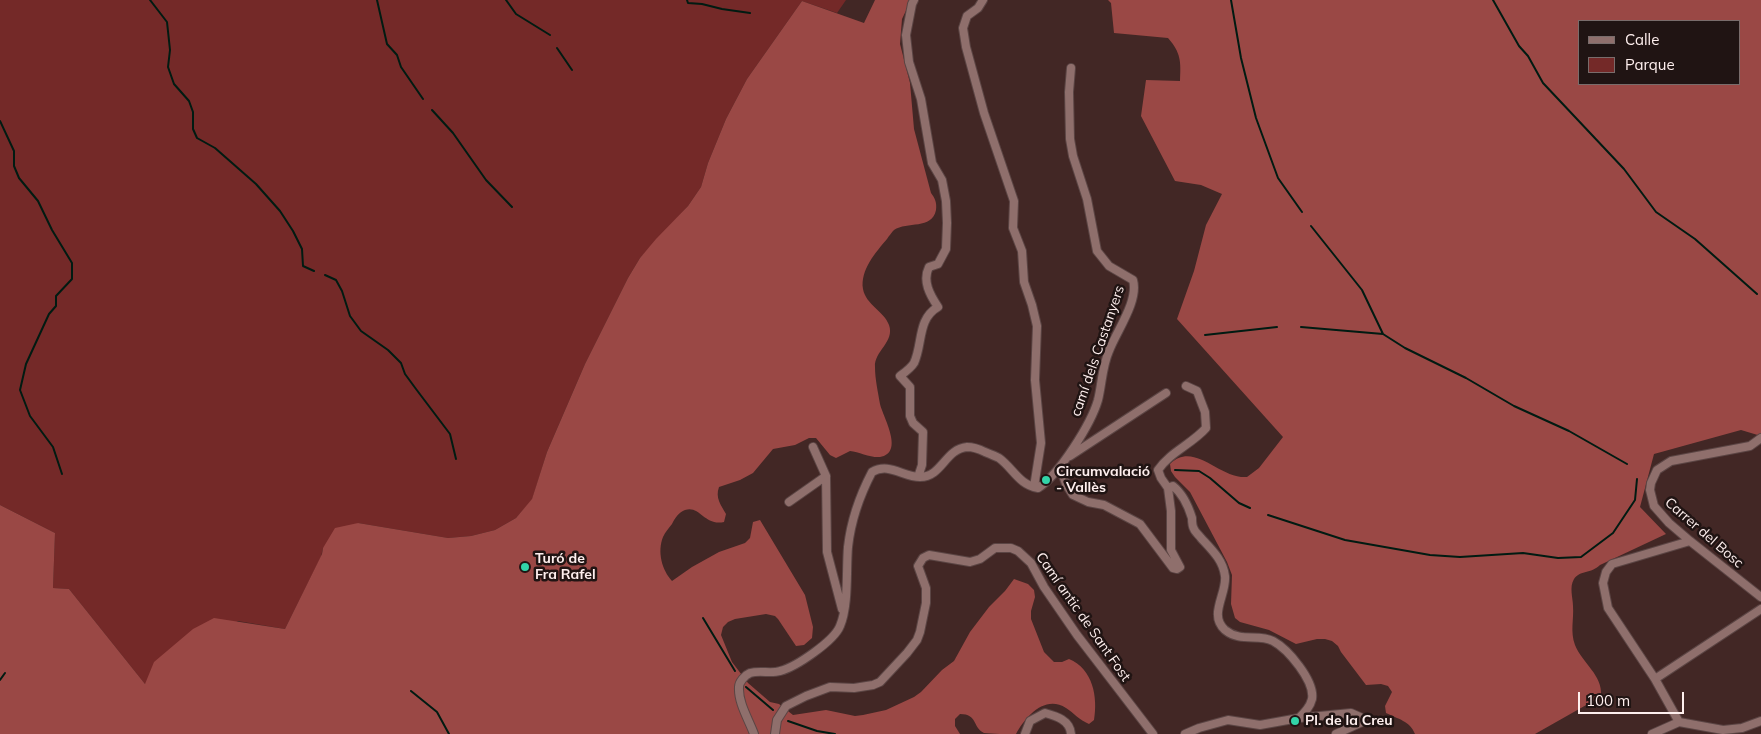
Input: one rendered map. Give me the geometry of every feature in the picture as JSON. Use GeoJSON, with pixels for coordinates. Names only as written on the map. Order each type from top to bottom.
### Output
{"type":"FeatureCollection","features":[{"type":"Feature","properties":{"kind":"street"},"geometry":{"type":"LineString","coordinates":[[914,0],[906,35],[909,62],[921,99],[932,163],[942,180],[946,201],[947,223],[946,249],[938,264],[929,267],[926,274],[929,292],[938,307],[932,311],[923,325],[914,364],[900,376],[910,387],[910,416],[913,423],[923,432],[922,465],[918,477]]}},
{"type":"Feature","properties":{"kind":"street"},"geometry":{"type":"LineString","coordinates":[[754,734],[740,698],[739,686],[744,678],[749,673],[778,672],[795,665],[837,632],[843,613],[848,546],[854,514],[872,472],[878,468],[889,468],[918,477],[928,476],[936,471],[953,452],[960,448],[974,448],[999,458],[1023,483],[1034,488],[1041,443],[1035,380],[1037,326],[1024,282],[1022,252],[1014,228],[1014,201],[984,113],[966,47],[963,28],[967,16],[978,8],[983,0]]}},
{"type":"Feature","properties":{"kind":"street","name":"camí dels Castanyers"},"geometry":{"type":"LineString","coordinates":[[1034,488],[1043,485],[1060,467],[1091,416],[1098,400],[1108,352],[1123,323],[1135,288],[1133,280],[1109,266],[1097,252],[1087,199],[1073,156],[1070,139],[1069,92],[1071,68]]}},
{"type":"Feature","properties":{"kind":"street"},"geometry":{"type":"LineString","coordinates":[[1060,467],[1066,484],[1073,495],[1088,502],[1104,505],[1140,524],[1173,568],[1180,567],[1176,557],[1170,550],[1171,510],[1168,488],[1158,470],[1164,461],[1197,438],[1206,428],[1205,412],[1198,391],[1186,386]]}},
{"type":"Feature","properties":{"kind":"street"},"geometry":{"type":"LineString","coordinates":[[1066,458],[1166,393]]}},
{"type":"Feature","properties":{"kind":"street","name":"Carrer del Bosc"},"geometry":{"type":"LineString","coordinates":[[1761,438],[1750,446],[1671,461],[1657,470],[1650,490],[1654,506],[1669,523],[1761,596]]}},
{"type":"Feature","properties":{"kind":"street"},"geometry":{"type":"LineString","coordinates":[[1750,446],[1761,449]]}},
{"type":"Feature","properties":{"kind":"street"},"geometry":{"type":"LineString","coordinates":[[813,447],[826,476],[827,552],[843,613]]}},
{"type":"Feature","properties":{"kind":"street"},"geometry":{"type":"LineString","coordinates":[[789,502],[826,476]]}},
{"type":"Feature","properties":{"kind":"street"},"geometry":{"type":"LineString","coordinates":[[1168,488],[1173,486],[1185,498],[1194,529],[1223,564],[1226,579],[1218,612],[1219,623],[1234,636],[1272,640],[1288,651],[1298,664],[1312,694],[1309,708],[1299,718]]}},
{"type":"Feature","properties":{"kind":"street"},"geometry":{"type":"LineString","coordinates":[[1679,722],[1655,679],[1608,608],[1603,584],[1606,572],[1612,564],[1690,541]]}},
{"type":"Feature","properties":{"kind":"street","name":"Camí antic de Sant Fost"},"geometry":{"type":"LineString","coordinates":[[775,734],[777,720],[786,706],[830,687],[854,688],[873,686],[880,682],[907,653],[917,640],[924,618],[926,588],[918,566],[924,558],[929,555],[970,562],[980,559],[995,548],[1003,546],[1018,551],[1031,563],[1044,587],[1077,635],[1153,734]]}},
{"type":"Feature","properties":{"kind":"street"},"geometry":{"type":"LineString","coordinates":[[1655,679],[1761,609]]}},
{"type":"Feature","properties":{"kind":"street"},"geometry":{"type":"LineString","coordinates":[[1025,734],[1030,721],[1045,713],[1060,717],[1071,729],[1071,734]]}},
{"type":"Feature","properties":{"kind":"street"},"geometry":{"type":"LineString","coordinates":[[1185,734],[1228,720],[1260,725],[1299,718],[1351,713],[1360,717],[1362,722],[1336,734]]}},
{"type":"Feature","properties":{"kind":"street"},"geometry":{"type":"LineString","coordinates":[[1652,734],[1679,722],[1723,730],[1742,728],[1761,721]]}},
{"type":"Feature","properties":{"kind":"green space"},"geometry":{"type":"Polygon","coordinates":[[[0,0],[846,0],[837,13],[802,1],[747,79],[726,119],[708,163],[701,187],[688,206],[640,258],[628,278],[585,364],[547,452],[532,500],[516,518],[495,530],[471,536],[448,538],[358,523],[323,548],[321,557],[285,629],[238,621],[145,684],[69,589],[53,588],[55,533],[0,505],[0,0]]]}},
{"type":"Feature","properties":{"kind":"shaded area"},"geometry":{"type":"Polygon","coordinates":[[[875,0],[911,0],[902,19],[900,44],[910,83],[914,129],[936,205],[934,216],[930,220],[924,223],[899,227],[894,230],[866,268],[864,275],[863,289],[865,295],[887,320],[890,331],[875,367],[880,404],[892,442],[891,449],[887,454],[880,457],[850,451],[836,458],[830,455],[816,438],[809,438],[795,445],[773,449],[753,473],[740,480],[719,487],[718,498],[726,514],[724,522],[712,521],[695,510],[690,509],[683,511],[677,516],[665,533],[661,543],[660,549],[663,566],[672,581],[719,552],[745,543],[750,538],[753,522],[760,520],[805,595],[813,627],[812,638],[804,645],[796,646],[778,619],[775,616],[766,614],[728,622],[723,627],[721,635],[732,662],[748,683],[770,702],[779,704],[793,715],[826,710],[855,716],[863,715],[886,710],[914,697],[954,661],[970,632],[1014,579],[1028,584],[1034,590],[1035,597],[1031,619],[1044,652],[1054,662],[1062,662],[1069,659],[1084,670],[1089,677],[1094,693],[1094,720],[1089,724],[1082,721],[1066,708],[1058,704],[1051,704],[1036,709],[1016,734],[984,733],[970,716],[960,714],[955,719],[955,726],[960,734],[0,734],[0,505],[55,533],[53,588],[69,589],[145,684],[154,662],[193,629],[214,618],[285,629],[322,554],[323,548],[335,528],[358,523],[448,538],[471,536],[495,530],[516,518],[532,499],[547,452],[585,364],[628,278],[640,258],[688,206],[701,187],[708,163],[726,119],[747,79],[802,1],[864,23],[875,0]]]}},
{"type":"Feature","properties":{"kind":"shaded area"},"geometry":{"type":"Polygon","coordinates":[[[1108,0],[1761,0],[1761,436],[1741,430],[1654,454],[1640,507],[1666,534],[1593,570],[1579,574],[1574,579],[1571,589],[1573,606],[1572,630],[1575,645],[1599,682],[1601,696],[1535,734],[1415,734],[1407,723],[1386,713],[1385,706],[1392,692],[1388,686],[1381,684],[1366,685],[1338,646],[1332,641],[1317,639],[1296,644],[1269,630],[1240,622],[1235,618],[1231,604],[1232,575],[1227,562],[1190,492],[1175,477],[1171,471],[1170,464],[1179,458],[1188,456],[1198,458],[1237,476],[1247,477],[1259,468],[1283,437],[1177,319],[1194,271],[1206,225],[1222,194],[1201,185],[1175,181],[1141,116],[1146,80],[1180,81],[1180,63],[1175,48],[1168,38],[1114,33],[1111,3],[1108,0]]]}},
{"type":"Feature","properties":{"kind":"waterway"},"geometry":{"type":"LineString","coordinates":[[150,0],[167,22],[170,50],[168,67],[174,84],[189,101],[193,112],[193,129],[197,138],[215,148],[256,184],[280,211],[302,249],[303,266],[314,271]]}},
{"type":"Feature","properties":{"kind":"waterway"},"geometry":{"type":"LineString","coordinates":[[377,0],[387,44],[397,55],[401,67],[423,99]]}},
{"type":"Feature","properties":{"kind":"waterway"},"geometry":{"type":"LineString","coordinates":[[506,0],[516,14],[550,35]]}},
{"type":"Feature","properties":{"kind":"waterway"},"geometry":{"type":"LineString","coordinates":[[687,0],[688,3],[750,13]]}},
{"type":"Feature","properties":{"kind":"waterway"},"geometry":{"type":"LineString","coordinates":[[1231,0],[1241,58],[1256,118],[1278,178],[1302,212]]}},
{"type":"Feature","properties":{"kind":"waterway"},"geometry":{"type":"LineString","coordinates":[[1493,0],[1543,83],[1624,169],[1656,212],[1695,239],[1757,294]]}},
{"type":"Feature","properties":{"kind":"waterway"},"geometry":{"type":"LineString","coordinates":[[557,48],[572,70]]}},
{"type":"Feature","properties":{"kind":"waterway"},"geometry":{"type":"LineString","coordinates":[[432,110],[453,133],[486,180],[512,207]]}},
{"type":"Feature","properties":{"kind":"waterway"},"geometry":{"type":"LineString","coordinates":[[0,121],[14,151],[14,166],[19,178],[38,201],[52,230],[72,263],[72,279],[56,296],[56,306],[49,314],[26,364],[20,390],[30,416],[53,447],[62,474]]}},
{"type":"Feature","properties":{"kind":"waterway"},"geometry":{"type":"LineString","coordinates":[[1311,226],[1362,290],[1383,334],[1405,348],[1466,378],[1514,406],[1569,431],[1627,464]]}},
{"type":"Feature","properties":{"kind":"waterway"},"geometry":{"type":"LineString","coordinates":[[325,275],[336,280],[342,291],[350,316],[361,331],[388,350],[401,363],[405,374],[450,434],[456,459]]}},
{"type":"Feature","properties":{"kind":"waterway"},"geometry":{"type":"LineString","coordinates":[[1205,335],[1277,327]]}},
{"type":"Feature","properties":{"kind":"waterway"},"geometry":{"type":"LineString","coordinates":[[1301,327],[1383,334]]}},
{"type":"Feature","properties":{"kind":"waterway"},"geometry":{"type":"LineString","coordinates":[[1175,470],[1199,471],[1239,503],[1250,508]]}},
{"type":"Feature","properties":{"kind":"waterway"},"geometry":{"type":"LineString","coordinates":[[1268,515],[1345,540],[1430,555],[1460,557],[1523,553],[1558,558],[1581,557],[1613,533],[1635,500],[1637,479]]}},
{"type":"Feature","properties":{"kind":"waterway"},"geometry":{"type":"LineString","coordinates":[[703,618],[735,671]]}},
{"type":"Feature","properties":{"kind":"waterway"},"geometry":{"type":"LineString","coordinates":[[0,680],[5,673]]}},
{"type":"Feature","properties":{"kind":"waterway"},"geometry":{"type":"LineString","coordinates":[[746,687],[773,710]]}},
{"type":"Feature","properties":{"kind":"waterway"},"geometry":{"type":"LineString","coordinates":[[411,691],[437,712],[449,734]]}},
{"type":"Feature","properties":{"kind":"waterway"},"geometry":{"type":"LineString","coordinates":[[788,721],[817,731],[835,734]]}},
{"type":"Feature","properties":{"kind":"place","name":"Circumvalació - Vallès"},"geometry":{"type":"Point","coordinates":[1046,480]}},
{"type":"Feature","properties":{"kind":"place","name":"Turó de Fra Rafel"},"geometry":{"type":"Point","coordinates":[525,567]}},
{"type":"Feature","properties":{"kind":"place","name":"Pl. de la Creu"},"geometry":{"type":"Point","coordinates":[1295,721]}}]}
